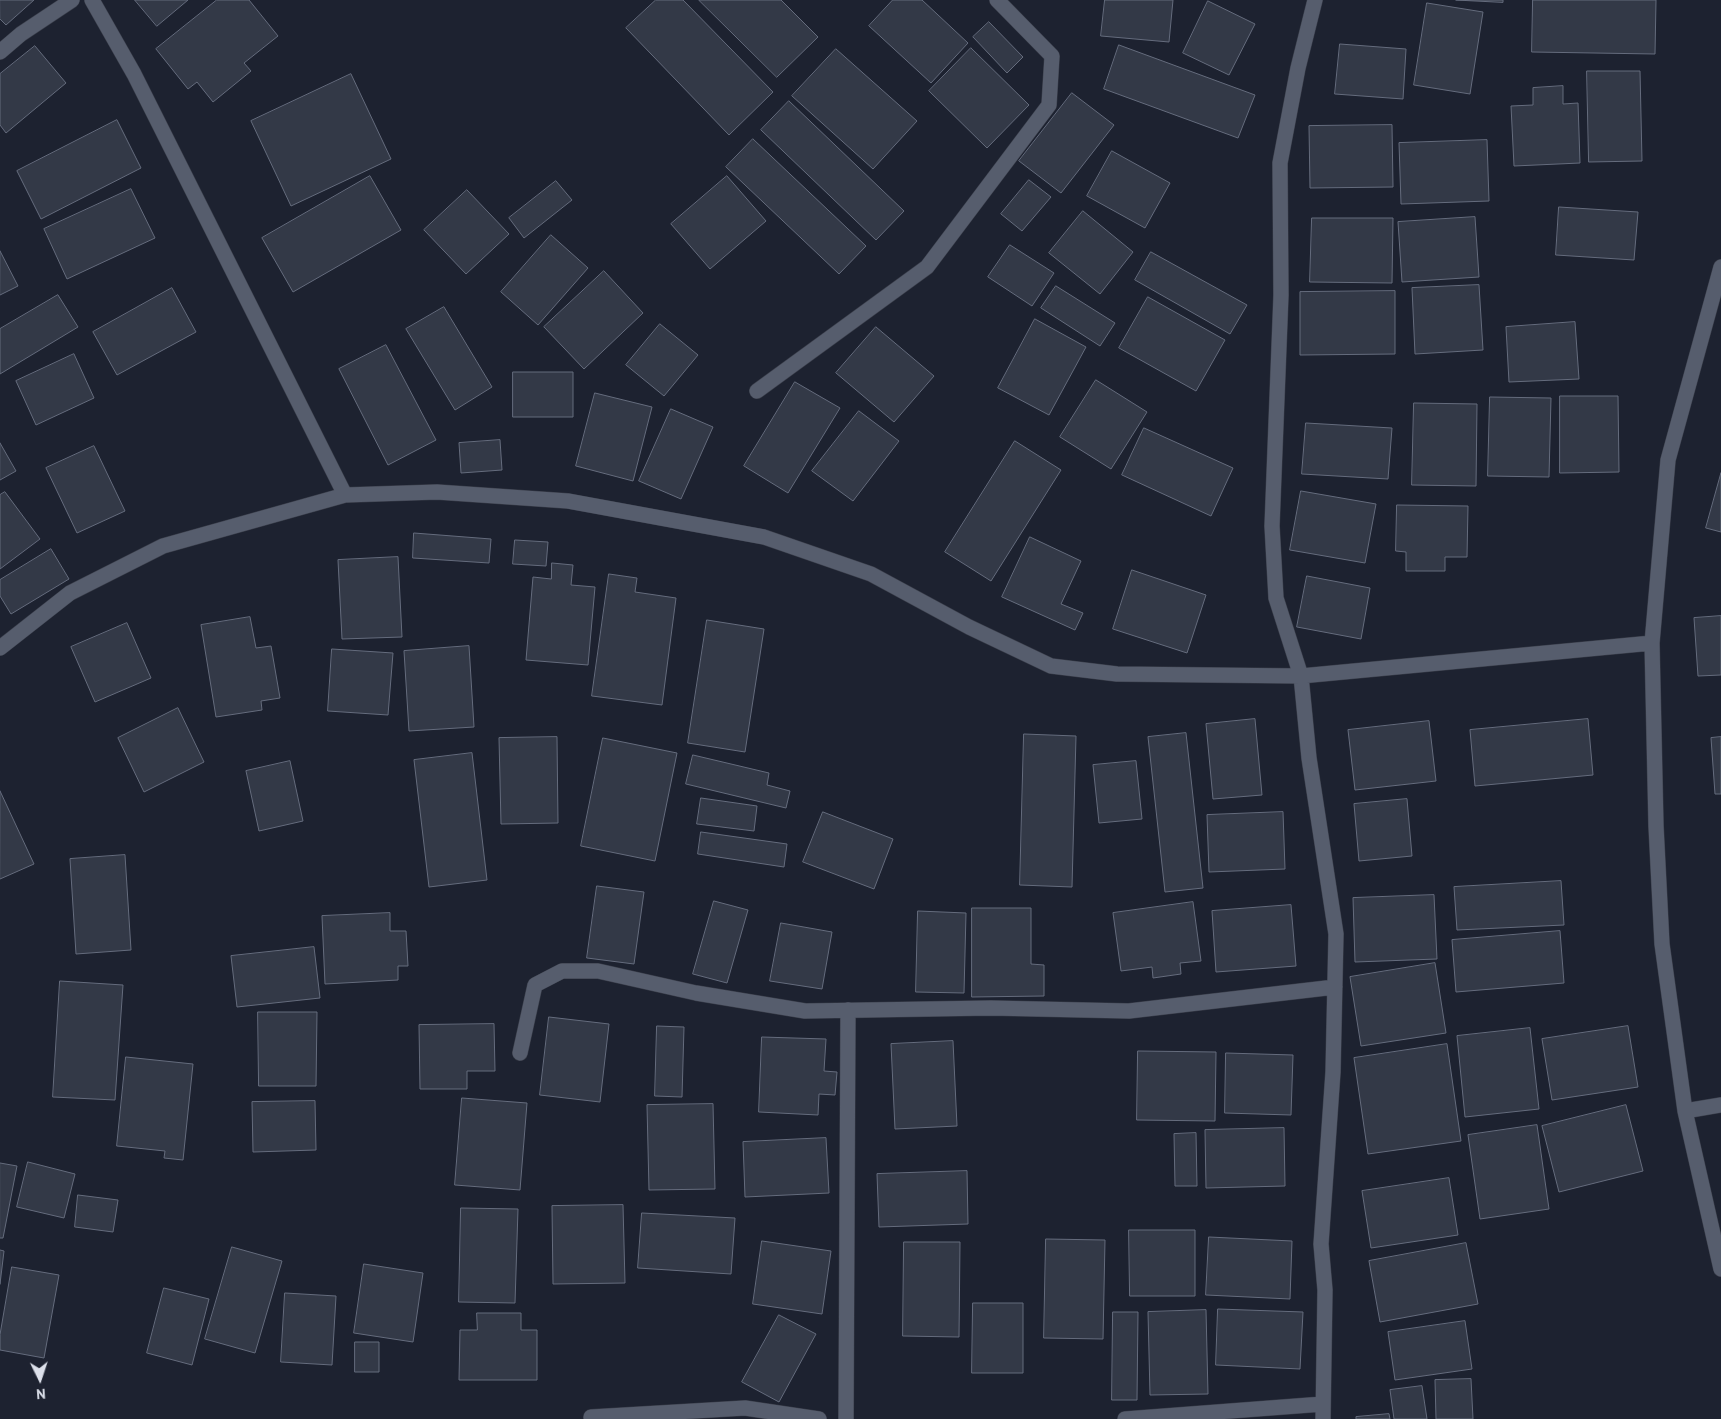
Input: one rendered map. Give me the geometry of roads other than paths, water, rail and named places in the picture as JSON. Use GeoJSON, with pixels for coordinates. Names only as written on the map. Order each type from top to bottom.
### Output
{"type":"FeatureCollection","features":[{"type":"Feature","properties":{"kind":"street"},"geometry":{"type":"LineString","coordinates":[[0,52],[21,34],[72,0]]}},
{"type":"Feature","properties":{"kind":"street"},"geometry":{"type":"LineString","coordinates":[[92,0],[134,74],[243,295],[345,495]]}},
{"type":"Feature","properties":{"kind":"street"},"geometry":{"type":"LineString","coordinates":[[757,391],[927,267],[1049,105],[1052,56],[997,0]]}},
{"type":"Feature","properties":{"kind":"street"},"geometry":{"type":"LineString","coordinates":[[1125,1419],[1323,1411],[1325,1290],[1321,1244],[1333,1072],[1336,934],[1309,758],[1301,676],[1276,598],[1272,526],[1281,294],[1280,163],[1298,68],[1314,0]]}},
{"type":"Feature","properties":{"kind":"street"},"geometry":{"type":"LineString","coordinates":[[1721,267],[1668,460],[1652,643],[1656,826],[1662,944],[1685,1111],[1721,1269]]}},
{"type":"Feature","properties":{"kind":"street"},"geometry":{"type":"LineString","coordinates":[[0,648],[70,593],[163,546],[345,495],[437,492],[568,501],[764,537],[871,574],[969,626],[1051,666],[1117,674],[1301,676],[1652,643]]}},
{"type":"Feature","properties":{"kind":"street"},"geometry":{"type":"LineString","coordinates":[[520,1053],[535,985],[562,970],[598,971],[696,993],[805,1011],[991,1008],[1129,1011],[1335,987]]}},
{"type":"Feature","properties":{"kind":"street"},"geometry":{"type":"LineString","coordinates":[[846,1419],[848,1010]]}},
{"type":"Feature","properties":{"kind":"street"},"geometry":{"type":"LineString","coordinates":[[1685,1111],[1721,1104]]}},
{"type":"Feature","properties":{"kind":"street"},"geometry":{"type":"LineString","coordinates":[[591,1417],[745,1408],[819,1419]]}}]}
